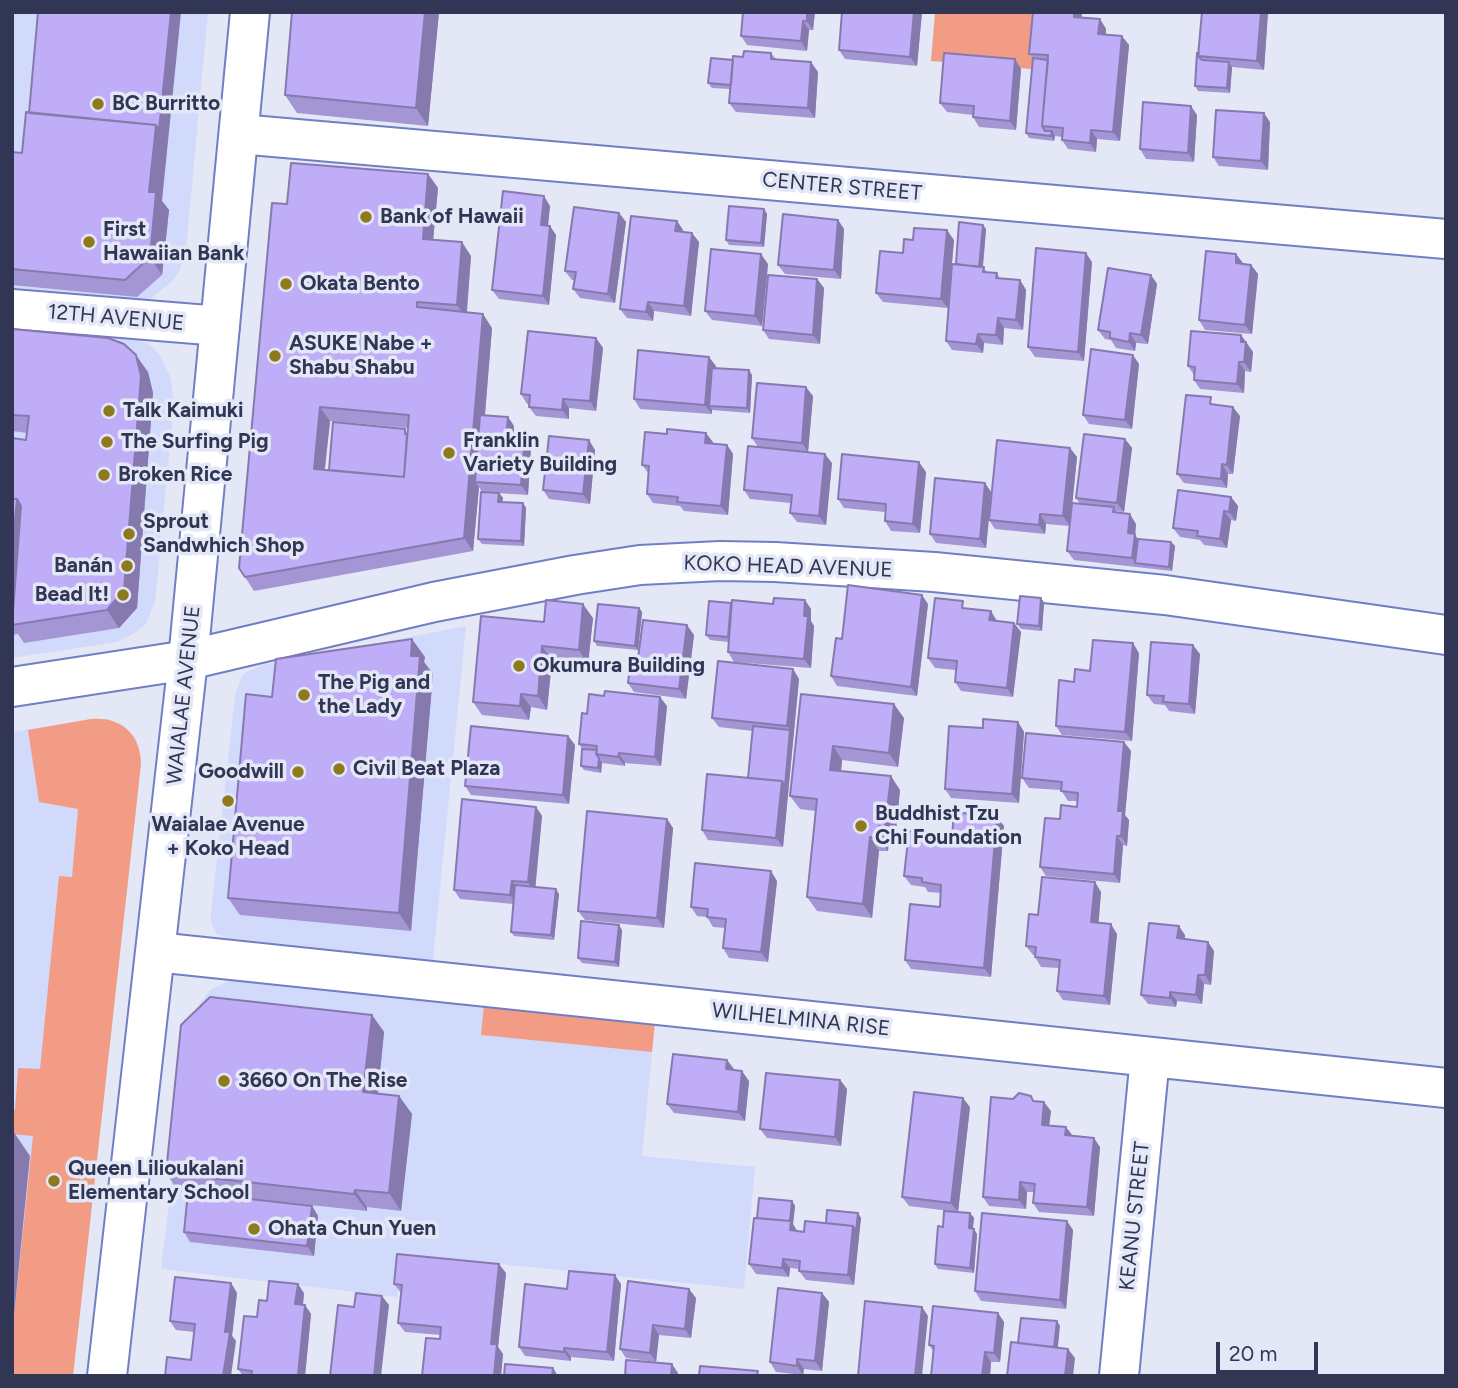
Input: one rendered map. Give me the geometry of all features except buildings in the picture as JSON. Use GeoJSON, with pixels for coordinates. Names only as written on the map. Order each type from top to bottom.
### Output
{"type":"FeatureCollection","features":[{"type":"Feature","properties":{"kind":"street","name":"WAIALAE AVENUE"},"geometry":{"type":"LineString","coordinates":[[107,1376],[188,660],[250,12]]}},
{"type":"Feature","properties":{"kind":"street","name":"CENTER STREET"},"geometry":{"type":"LineString","coordinates":[[239,134],[1446,239]]}},
{"type":"Feature","properties":{"kind":"street","name":"12TH AVENUE"},"geometry":{"type":"LineString","coordinates":[[12,309],[220,326]]}},
{"type":"Feature","properties":{"kind":"street","name":"KOKO HEAD AVENUE"},"geometry":{"type":"LineString","coordinates":[[12,687],[188,660],[434,602],[575,575],[640,565],[720,561],[934,572],[1165,595],[1446,635]]}},
{"type":"Feature","properties":{"kind":"street","name":"WILHELMINA RISE"},"geometry":{"type":"LineString","coordinates":[[156,952],[1446,1088]]}},
{"type":"Feature","properties":{"kind":"street","name":"KEANU STREET"},"geometry":{"type":"LineString","coordinates":[[1119,1376],[1150,1057]]}},
{"type":"Feature","properties":{"kind":"shaded area"},"geometry":{"type":"Polygon","coordinates":[[[12,12],[208,12],[186,250],[179,272],[171,282],[141,303],[12,297],[12,12]]]}},
{"type":"Feature","properties":{"kind":"shaded area"},"geometry":{"type":"Polygon","coordinates":[[[935,12],[1037,12],[1032,69],[931,61],[935,12]]]}},
{"type":"Feature","properties":{"kind":"shaded area"},"geometry":{"type":"Polygon","coordinates":[[[12,324],[128,335],[150,345],[160,355],[171,379],[174,406],[155,601],[146,624],[117,642],[12,658],[12,324]]]}},
{"type":"Feature","properties":{"kind":"shaded area","name":"Civil Beat Plaza"},"geometry":{"type":"Polygon","coordinates":[[[466,626],[433,960],[228,938],[217,934],[211,923],[211,914],[235,695],[243,674],[263,665],[466,626]]]}},
{"type":"Feature","properties":{"kind":"shaded area","name":"Queen Lilioukalani Elementary School"},"geometry":{"type":"Polygon","coordinates":[[[91,719],[108,719],[124,726],[136,739],[141,764],[73,1376],[12,1376],[12,732],[91,719]]]}},
{"type":"Feature","properties":{"kind":"shaded area","name":"Queen Lilioukalani Elementary School"},"geometry":{"type":"Polygon","coordinates":[[[91,719],[111,721],[127,729],[137,744],[141,764],[73,1376],[12,1376],[12,1336],[33,1136],[12,1134],[12,1110],[15,1110],[18,1068],[40,1069],[59,876],[72,877],[78,809],[39,802],[28,730],[91,719]]]}},
{"type":"Feature","properties":{"kind":"shaded area"},"geometry":{"type":"Polygon","coordinates":[[[234,979],[655,1022],[642,1156],[755,1167],[744,1289],[403,1254],[397,1297],[161,1269],[191,1023],[195,1010],[210,990],[234,979]]]}},
{"type":"Feature","properties":{"kind":"shaded area"},"geometry":{"type":"Polygon","coordinates":[[[484,1004],[655,1022],[652,1052],[481,1035],[484,1004]]]}},
{"type":"Feature","properties":{"kind":"place","name":"BC Burritto"},"geometry":{"type":"Point","coordinates":[98,104]}},
{"type":"Feature","properties":{"kind":"place","name":"Bank of Hawaii"},"geometry":{"type":"Point","coordinates":[366,217]}},
{"type":"Feature","properties":{"kind":"place","name":"First Hawaiian Bank"},"geometry":{"type":"Point","coordinates":[89,242]}},
{"type":"Feature","properties":{"kind":"place","name":"Okata Bento"},"geometry":{"type":"Point","coordinates":[286,284]}},
{"type":"Feature","properties":{"kind":"place","name":"ASUKE Nabe + Shabu Shabu"},"geometry":{"type":"Point","coordinates":[275,356]}},
{"type":"Feature","properties":{"kind":"place","name":"Talk Kaimuki"},"geometry":{"type":"Point","coordinates":[109,411]}},
{"type":"Feature","properties":{"kind":"place","name":"The Surfing Pig"},"geometry":{"type":"Point","coordinates":[107,442]}},
{"type":"Feature","properties":{"kind":"place","name":"Franklin Variety Building"},"geometry":{"type":"Point","coordinates":[449,453]}},
{"type":"Feature","properties":{"kind":"place","name":"Broken Rice"},"geometry":{"type":"Point","coordinates":[104,475]}},
{"type":"Feature","properties":{"kind":"place","name":"Sprout Sandwhich Shop"},"geometry":{"type":"Point","coordinates":[129,534]}},
{"type":"Feature","properties":{"kind":"place","name":"Banán"},"geometry":{"type":"Point","coordinates":[127,566]}},
{"type":"Feature","properties":{"kind":"place","name":"Bead It!"},"geometry":{"type":"Point","coordinates":[123,595]}},
{"type":"Feature","properties":{"kind":"place","name":"Okumura Building"},"geometry":{"type":"Point","coordinates":[519,666]}},
{"type":"Feature","properties":{"kind":"place","name":"The Pig and the Lady"},"geometry":{"type":"Point","coordinates":[304,695]}},
{"type":"Feature","properties":{"kind":"place","name":"Civil Beat Plaza"},"geometry":{"type":"Point","coordinates":[339,769]}},
{"type":"Feature","properties":{"kind":"place","name":"Goodwill"},"geometry":{"type":"Point","coordinates":[298,772]}},
{"type":"Feature","properties":{"kind":"place","name":"Waialae Avenue + Koko Head"},"geometry":{"type":"Point","coordinates":[228,801]}},
{"type":"Feature","properties":{"kind":"place","name":"Buddhist Tzu Chi Foundation"},"geometry":{"type":"Point","coordinates":[861,826]}},
{"type":"Feature","properties":{"kind":"place","name":"3660 On The Rise"},"geometry":{"type":"Point","coordinates":[224,1081]}},
{"type":"Feature","properties":{"kind":"place","name":"Queen Lilioukalani Elementary School"},"geometry":{"type":"Point","coordinates":[54,1181]}},
{"type":"Feature","properties":{"kind":"place","name":"Ohata Chun Yuen"},"geometry":{"type":"Point","coordinates":[254,1229]}}]}
